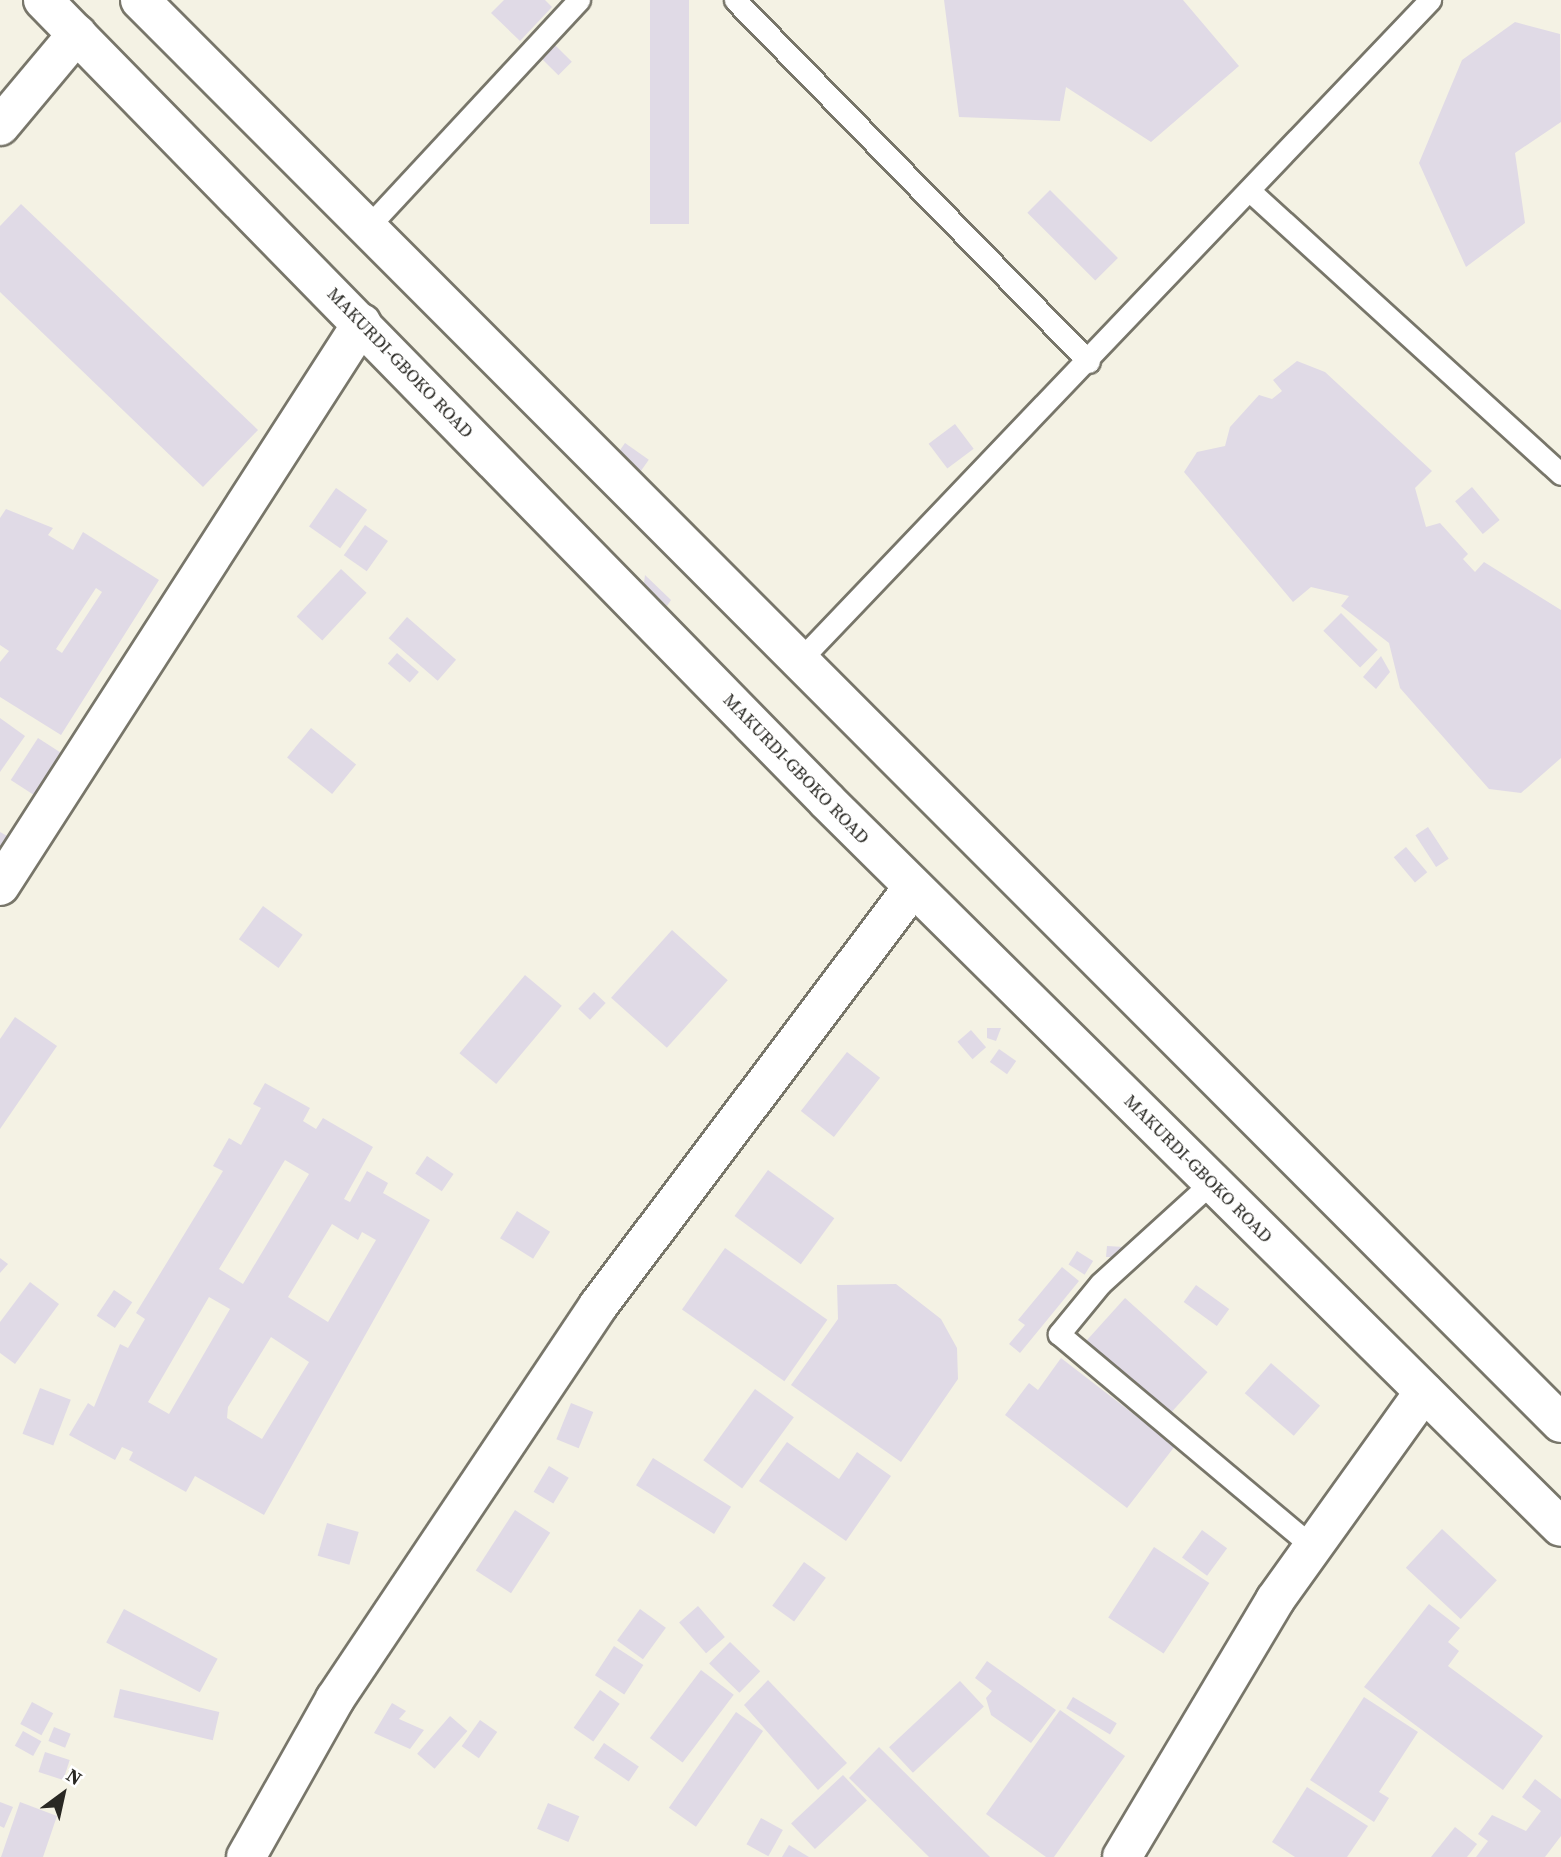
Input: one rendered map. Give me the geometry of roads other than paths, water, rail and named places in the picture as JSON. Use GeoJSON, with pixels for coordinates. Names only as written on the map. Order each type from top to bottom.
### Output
{"type":"FeatureCollection","features":[{"type":"Feature","properties":{"kind":"main road","name":"MAKURDI-GBOKO ROAD"},"geometry":{"type":"LineString","coordinates":[[43,0],[913,887],[1561,1527]]}},
{"type":"Feature","properties":{"kind":"main road"},"geometry":{"type":"LineString","coordinates":[[140,0],[797,663],[1561,1423]]}},
{"type":"Feature","properties":{"kind":"main road"},"geometry":{"type":"LineString","coordinates":[[0,126],[77,34]]}},
{"type":"Feature","properties":{"kind":"main road"},"geometry":{"type":"LineString","coordinates":[[0,886],[362,323]]}},
{"type":"Feature","properties":{"kind":"main road"},"geometry":{"type":"LineString","coordinates":[[246,1857],[335,1699],[598,1306],[913,887]]}},
{"type":"Feature","properties":{"kind":"main road"},"geometry":{"type":"LineString","coordinates":[[1122,1857],[1275,1600],[1314,1548],[1352,1484],[1424,1392]]}},
{"type":"Feature","properties":{"kind":"lane"},"geometry":{"type":"LineString","coordinates":[[366,229],[579,0]]}},
{"type":"Feature","properties":{"kind":"lane"},"geometry":{"type":"LineString","coordinates":[[735,0],[1089,362]]}},
{"type":"Feature","properties":{"kind":"lane"},"geometry":{"type":"LineString","coordinates":[[797,663],[1089,362],[1430,0]]}},
{"type":"Feature","properties":{"kind":"lane"},"geometry":{"type":"LineString","coordinates":[[1251,192],[1561,474]]}},
{"type":"Feature","properties":{"kind":"lane"},"geometry":{"type":"LineString","coordinates":[[1212,1182],[1100,1284],[1059,1334],[1314,1548]]}}]}
